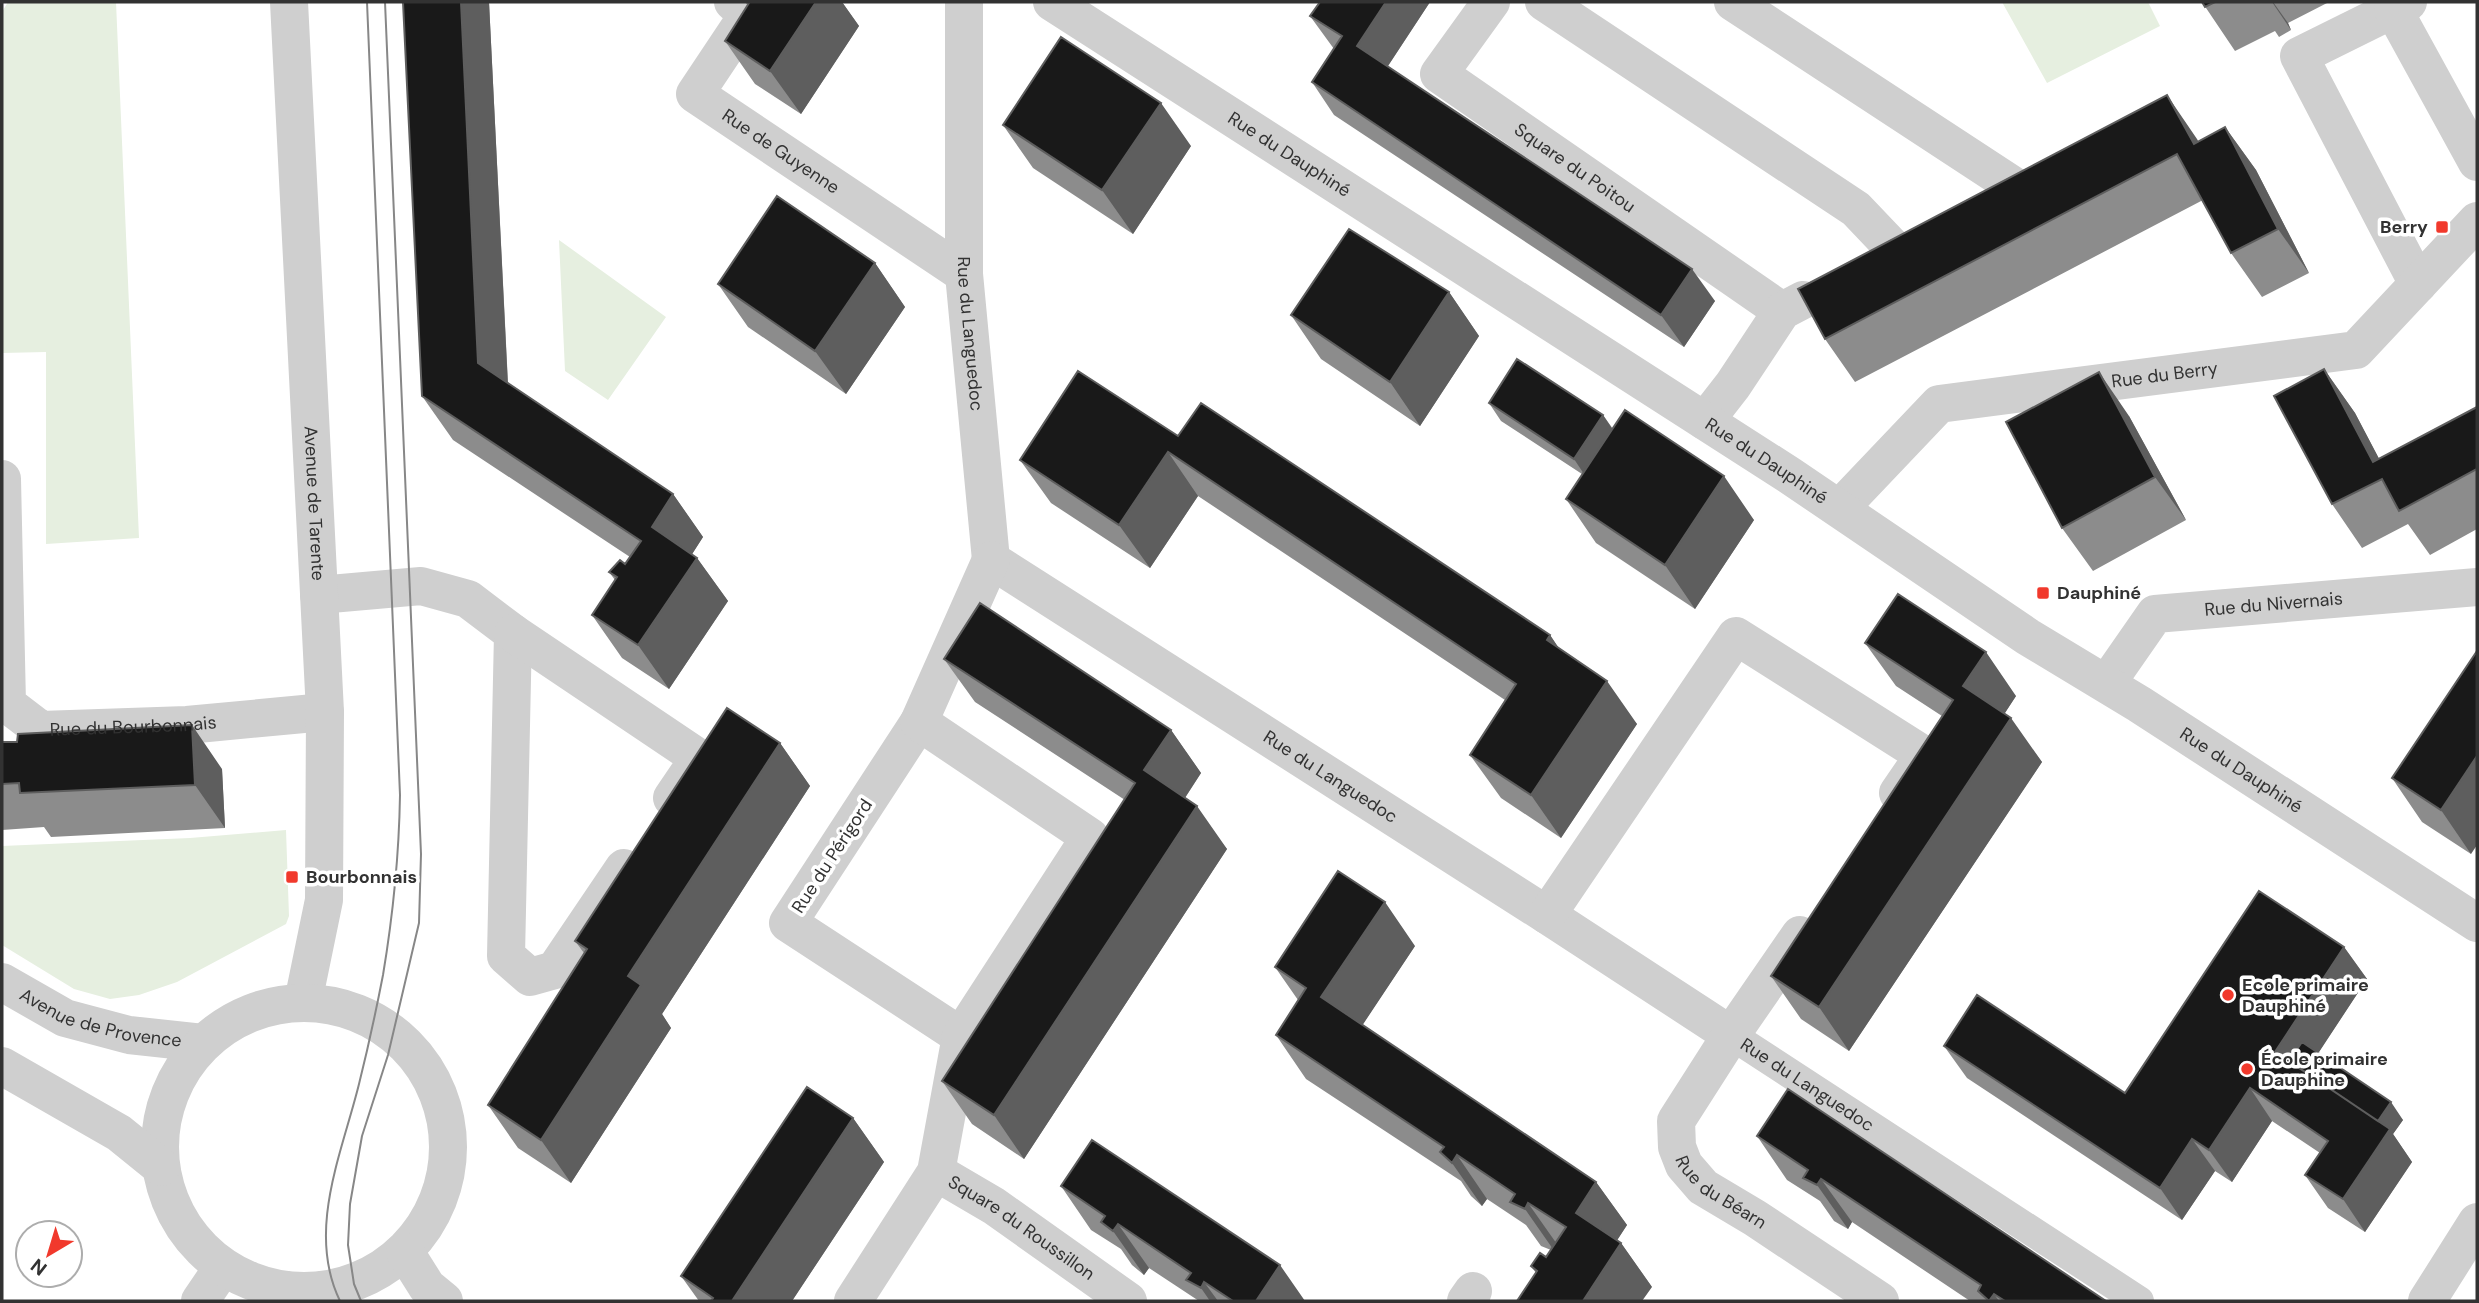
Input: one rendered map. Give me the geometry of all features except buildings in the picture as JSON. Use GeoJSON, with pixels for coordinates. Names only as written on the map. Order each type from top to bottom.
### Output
{"type":"FeatureCollection","features":[{"type":"Feature","properties":{"kind":"street","name":"Avenue de Tarente"},"geometry":{"type":"LineString","coordinates":[[289,2],[325,712],[324,900],[303,1002]]}},
{"type":"Feature","properties":{"kind":"street","name":"Rue de Guyenne"},"geometry":{"type":"LineString","coordinates":[[733,2],[750,13],[695,94],[964,274]]}},
{"type":"Feature","properties":{"kind":"street","name":"Rue du Languedoc"},"geometry":{"type":"LineString","coordinates":[[964,2],[964,274],[992,560],[1547,915],[2140,1301]]}},
{"type":"Feature","properties":{"kind":"street","name":"Rue du Dauphiné"},"geometry":{"type":"LineString","coordinates":[[1052,2],[1840,508],[2028,637],[2107,683],[2477,923]]}},
{"type":"Feature","properties":{"kind":"street","name":"Square du Poitou"},"geometry":{"type":"LineString","coordinates":[[1491,2],[1439,74],[1782,311]]}},
{"type":"Feature","properties":{"kind":"street"},"geometry":{"type":"LineString","coordinates":[[1545,2],[1910,246],[1863,270]]}},
{"type":"Feature","properties":{"kind":"street"},"geometry":{"type":"LineString","coordinates":[[1733,2],[2020,190]]}},
{"type":"Feature","properties":{"kind":"street"},"geometry":{"type":"LineString","coordinates":[[2418,284],[2298,56],[2401,5],[2477,162]]}},
{"type":"Feature","properties":{"kind":"street"},"geometry":{"type":"LineString","coordinates":[[1983,209],[2054,173]]}},
{"type":"Feature","properties":{"kind":"street","name":"Rue du Berry"},"geometry":{"type":"LineString","coordinates":[[1840,508],[1939,404],[2356,350],[2477,221]]}},
{"type":"Feature","properties":{"kind":"street"},"geometry":{"type":"LineString","coordinates":[[1705,421],[1733,385],[1782,311],[1828,287]]}},
{"type":"Feature","properties":{"kind":"street","name":"Rue du Bourbonnais"},"geometry":{"type":"LineString","coordinates":[[2,479],[7,704],[41,730],[187,725],[325,712]]}},
{"type":"Feature","properties":{"kind":"street","name":"Rue du Périgord"},"geometry":{"type":"LineString","coordinates":[[961,1036],[789,923],[919,722],[992,560]]}},
{"type":"Feature","properties":{"kind":"street"},"geometry":{"type":"LineString","coordinates":[[319,595],[421,586],[468,599],[513,633],[699,758],[555,970],[530,977],[506,956],[513,633]]}},
{"type":"Feature","properties":{"kind":"street","name":"Rue du Nivernais"},"geometry":{"type":"LineString","coordinates":[[2107,683],[2155,614],[2477,587]]}},
{"type":"Feature","properties":{"kind":"street"},"geometry":{"type":"LineString","coordinates":[[1547,915],[1736,636],[1924,755],[1878,822]]}},
{"type":"Feature","properties":{"kind":"street"},"geometry":{"type":"LineString","coordinates":[[919,722],[1090,836],[961,1036],[936,1172]]}},
{"type":"Feature","properties":{"kind":"street","name":"Rue du Béarn"},"geometry":{"type":"LineString","coordinates":[[1817,911],[1731,1035],[1676,1121],[1677,1147],[1684,1165],[1703,1187],[1880,1301]]}},
{"type":"Feature","properties":{"kind":"street"},"geometry":{"type":"LineString","coordinates":[[314,952],[334,994],[350,1009]]}},
{"type":"Feature","properties":{"kind":"street","name":"Avenue de Provence"},"geometry":{"type":"LineString","coordinates":[[2,982],[65,1018],[129,1035],[203,1043]]}},
{"type":"Feature","properties":{"kind":"street"},"geometry":{"type":"LineString","coordinates":[[303,1002],[327,1003],[350,1009],[392,1032],[410,1048],[435,1085],[448,1128],[447,1174],[432,1216],[405,1252],[381,1271],[354,1284],[334,1289],[305,1292],[258,1284],[223,1267],[193,1241],[172,1206],[161,1167],[160,1133],[167,1100],[181,1070],[203,1043],[232,1021],[267,1007],[303,1002]]}},
{"type":"Feature","properties":{"kind":"street"},"geometry":{"type":"LineString","coordinates":[[2,1066],[119,1133],[161,1167]]}},
{"type":"Feature","properties":{"kind":"street","name":"Square du Roussillon"},"geometry":{"type":"LineString","coordinates":[[853,1301],[936,1172],[994,1206],[1128,1301]]}},
{"type":"Feature","properties":{"kind":"street"},"geometry":{"type":"LineString","coordinates":[[2427,1301],[2477,1222]]}},
{"type":"Feature","properties":{"kind":"street"},"geometry":{"type":"LineString","coordinates":[[405,1252],[427,1287],[444,1301]]}},
{"type":"Feature","properties":{"kind":"street"},"geometry":{"type":"LineString","coordinates":[[200,1301],[223,1267]]}},
{"type":"Feature","properties":{"kind":"green space"},"geometry":{"type":"Polygon","coordinates":[[[8,2],[116,2],[139,538],[46,544],[46,352],[2,353],[2,12],[8,2]]]}},
{"type":"Feature","properties":{"kind":"green space"},"geometry":{"type":"Polygon","coordinates":[[[2002,2],[2148,2],[2160,26],[2047,83],[2002,2]]]}},
{"type":"Feature","properties":{"kind":"green space"},"geometry":{"type":"Polygon","coordinates":[[[559,240],[666,317],[608,400],[565,371],[559,240]]]}},
{"type":"Feature","properties":{"kind":"green space"},"geometry":{"type":"Polygon","coordinates":[[[286,830],[289,916],[286,924],[177,982],[139,995],[110,999],[74,989],[2,945],[2,846],[190,838],[286,830]]]}},
{"type":"Feature","properties":{"kind":"tram line"},"geometry":{"type":"LineString","coordinates":[[340,1301],[330,1274],[326,1247],[330,1192],[372,1030],[383,975],[395,885],[400,795],[367,2]]}},
{"type":"Feature","properties":{"kind":"tram line"},"geometry":{"type":"LineString","coordinates":[[361,1301],[354,1284],[348,1245],[350,1204],[362,1136],[388,1055],[419,923],[421,854],[385,2]]}},
{"type":"Feature","properties":{"kind":"place","name":"Berry"},"geometry":{"type":"Point","coordinates":[2442,227]}},
{"type":"Feature","properties":{"kind":"place","name":"Dauphiné"},"geometry":{"type":"Point","coordinates":[2043,593]}},
{"type":"Feature","properties":{"kind":"place","name":"Bourbonnais"},"geometry":{"type":"Point","coordinates":[292,877]}},
{"type":"Feature","properties":{"kind":"place","name":"Ecole primaire Dauphiné"},"geometry":{"type":"Point","coordinates":[2228,995]}},
{"type":"Feature","properties":{"kind":"place","name":"École primaire Dauphine"},"geometry":{"type":"Point","coordinates":[2247,1069]}}]}
